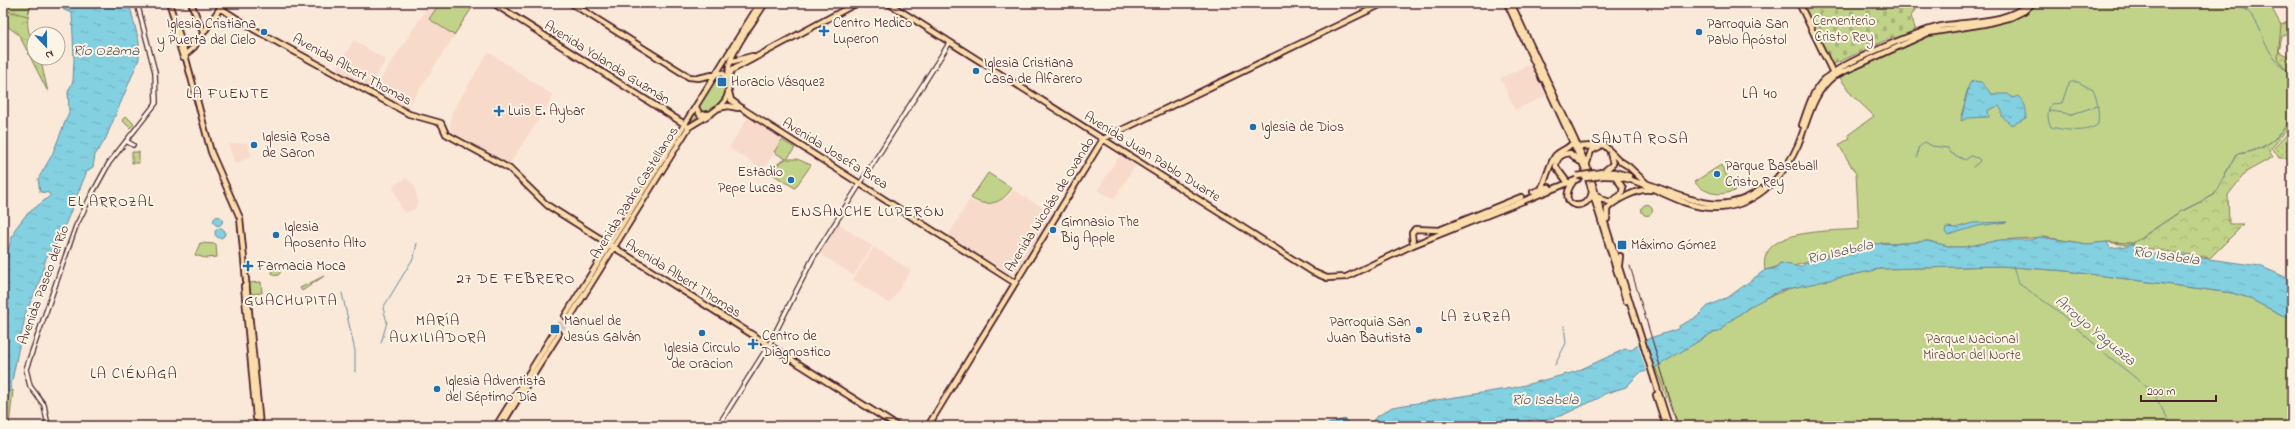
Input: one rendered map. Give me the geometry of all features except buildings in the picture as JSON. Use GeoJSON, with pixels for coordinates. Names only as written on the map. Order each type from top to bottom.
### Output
{"type":"FeatureCollection","features":[{"type":"Feature","properties":{"kind":"main road"},"geometry":{"type":"LineString","coordinates":[[168,3],[184,56],[212,165],[231,203],[238,221],[258,425]]}},
{"type":"Feature","properties":{"kind":"main road"},"geometry":{"type":"LineString","coordinates":[[191,3],[203,32]]}},
{"type":"Feature","properties":{"kind":"main road"},"geometry":{"type":"LineString","coordinates":[[184,56],[194,47],[220,8],[218,3]]}},
{"type":"Feature","properties":{"kind":"main road","name":"Avenida Yolanda Guzmán"},"geometry":{"type":"LineString","coordinates":[[493,3],[687,126]]}},
{"type":"Feature","properties":{"kind":"main road"},"geometry":{"type":"LineString","coordinates":[[571,3],[689,77],[698,78],[716,73],[722,73],[728,78]]}},
{"type":"Feature","properties":{"kind":"main road","name":"Avenida Padre Castellanos"},"geometry":{"type":"LineString","coordinates":[[567,318],[687,126],[696,107],[716,73],[760,3]]}},
{"type":"Feature","properties":{"kind":"main road"},"geometry":{"type":"LineString","coordinates":[[728,90],[730,62],[765,3]]}},
{"type":"Feature","properties":{"kind":"main road"},"geometry":{"type":"LineString","coordinates":[[728,78],[732,70],[759,54],[857,3]]}},
{"type":"Feature","properties":{"kind":"main road","name":"Avenida Juan Pablo Duarte"},"geometry":{"type":"LineString","coordinates":[[888,3],[1313,272],[1327,278],[1335,279],[1349,276],[1413,245],[1543,191]]}},
{"type":"Feature","properties":{"kind":"main road","name":"Avenida Nicolás de Ovando"},"geometry":{"type":"LineString","coordinates":[[928,426],[1103,139],[1384,3]]}},
{"type":"Feature","properties":{"kind":"main road"},"geometry":{"type":"LineString","coordinates":[[1510,3],[1538,65],[1579,147],[1608,229],[1623,286],[1669,426]]}},
{"type":"Feature","properties":{"kind":"main road"},"geometry":{"type":"LineString","coordinates":[[1510,3],[1586,168]]}},
{"type":"Feature","properties":{"kind":"main road"},"geometry":{"type":"LineString","coordinates":[[1799,3],[1833,74]]}},
{"type":"Feature","properties":{"kind":"main road"},"geometry":{"type":"LineString","coordinates":[[1602,174],[1632,180],[1683,202],[1703,207],[1721,208],[1750,197],[1773,178],[1789,157],[1814,93],[1821,82],[1833,74],[1928,29],[1998,17],[2018,11],[2029,3]]}},
{"type":"Feature","properties":{"kind":"main road"},"geometry":{"type":"LineString","coordinates":[[1833,74],[1928,33],[1984,24],[2012,17],[2024,11],[2033,3]]}},
{"type":"Feature","properties":{"kind":"main road","name":"Avenida Albert Thomas"},"geometry":{"type":"LineString","coordinates":[[220,8],[255,30],[409,114],[441,123],[446,134],[510,168],[541,201],[897,426]]}},
{"type":"Feature","properties":{"kind":"main road"},"geometry":{"type":"LineString","coordinates":[[736,50],[737,58],[743,59]]}},
{"type":"Feature","properties":{"kind":"main road"},"geometry":{"type":"LineString","coordinates":[[723,64],[759,54]]}},
{"type":"Feature","properties":{"kind":"main road","name":"Avenida Padre Castellanos"},"geometry":{"type":"LineString","coordinates":[[687,126],[714,111],[726,99],[728,90]]}},
{"type":"Feature","properties":{"kind":"main road","name":"Avenida Josefa Brea"},"geometry":{"type":"LineString","coordinates":[[728,90],[731,100],[743,109],[1015,283]]}},
{"type":"Feature","properties":{"kind":"main road","name":"Avenida Josefa Brea"},"geometry":{"type":"LineString","coordinates":[[714,111],[728,106],[743,109]]}},
{"type":"Feature","properties":{"kind":"main road"},"geometry":{"type":"LineString","coordinates":[[696,107],[700,115],[709,114]]}},
{"type":"Feature","properties":{"kind":"main road"},"geometry":{"type":"LineString","coordinates":[[1543,191],[1555,157],[1573,142]]}},
{"type":"Feature","properties":{"kind":"main road"},"geometry":{"type":"LineString","coordinates":[[1579,147],[1604,145],[1646,183]]}},
{"type":"Feature","properties":{"kind":"main road"},"geometry":{"type":"LineString","coordinates":[[1586,168],[1591,151],[1600,146],[1612,156],[1613,164],[1602,174]]}},
{"type":"Feature","properties":{"kind":"main road"},"geometry":{"type":"LineString","coordinates":[[1567,182],[1556,167],[1558,159],[1562,155],[1573,154],[1586,168]]}},
{"type":"Feature","properties":{"kind":"main road"},"geometry":{"type":"LineString","coordinates":[[1413,245],[1412,234],[1415,229],[1439,230],[1567,182],[1602,174],[1622,174],[1701,203],[1735,203]]}},
{"type":"Feature","properties":{"kind":"main road"},"geometry":{"type":"LineString","coordinates":[[1594,190],[1606,201],[1610,202],[1618,199],[1622,188],[1615,176]]}},
{"type":"Feature","properties":{"kind":"main road"},"geometry":{"type":"LineString","coordinates":[[1576,179],[1566,195],[1567,199],[1573,204],[1582,205],[1587,202],[1594,190]]}},
{"type":"Feature","properties":{"kind":"main road"},"geometry":{"type":"LineString","coordinates":[[1594,190],[1666,426]]}},
{"type":"Feature","properties":{"kind":"main road"},"geometry":{"type":"LineString","coordinates":[[1608,229],[1607,212],[1609,207],[1637,190],[1654,190]]}},
{"type":"Feature","properties":{"kind":"main road"},"geometry":{"type":"LineString","coordinates":[[1619,269],[1620,256]]}},
{"type":"Feature","properties":{"kind":"main road"},"geometry":{"type":"LineString","coordinates":[[496,426],[557,332],[501,426]]}},
{"type":"Feature","properties":{"kind":"street","name":"Avenida Paseo del Río"},"geometry":{"type":"LineString","coordinates":[[48,426],[44,405],[30,386],[26,369],[76,226],[100,178],[126,141],[156,103],[155,72],[136,3]]}},
{"type":"Feature","properties":{"kind":"street"},"geometry":{"type":"LineString","coordinates":[[718,426],[770,345],[806,269],[950,42]]}},
{"type":"Feature","properties":{"kind":"street"},"geometry":{"type":"LineString","coordinates":[[126,141],[133,145]]}},
{"type":"Feature","properties":{"kind":"shaded area"},"geometry":{"type":"Polygon","coordinates":[[[430,3],[476,3],[406,110],[373,91],[430,3]]]}},
{"type":"Feature","properties":{"kind":"shaded area"},"geometry":{"type":"Polygon","coordinates":[[[354,40],[386,60],[367,91],[334,73],[354,40]]]}},
{"type":"Feature","properties":{"kind":"shaded area","name":"Luis E. Aybar"},"geometry":{"type":"Polygon","coordinates":[[[490,53],[554,96],[508,166],[449,132],[452,112],[487,54],[490,53]]]}},
{"type":"Feature","properties":{"kind":"shaded area"},"geometry":{"type":"Polygon","coordinates":[[[1531,64],[1546,96],[1515,110],[1500,78],[1531,64]]]}},
{"type":"Feature","properties":{"kind":"shaded area"},"geometry":{"type":"Polygon","coordinates":[[[748,117],[783,139],[763,170],[729,148],[748,117]]]}},
{"type":"Feature","properties":{"kind":"shaded area"},"geometry":{"type":"Polygon","coordinates":[[[247,143],[252,156],[235,164],[228,144],[247,143]]]}},
{"type":"Feature","properties":{"kind":"shaded area"},"geometry":{"type":"Polygon","coordinates":[[[1120,155],[1136,165],[1114,199],[1097,190],[1120,155]]]}},
{"type":"Feature","properties":{"kind":"shaded area"},"geometry":{"type":"Polygon","coordinates":[[[406,178],[414,185],[418,202],[415,209],[406,213],[403,212],[393,188],[394,185],[406,178]]]}},
{"type":"Feature","properties":{"kind":"shaded area"},"geometry":{"type":"Polygon","coordinates":[[[1014,190],[1053,214],[1016,277],[948,236],[969,200],[977,203],[994,204],[1008,197],[1014,190]]]}},
{"type":"Feature","properties":{"kind":"shaded area"},"geometry":{"type":"Polygon","coordinates":[[[838,223],[872,246],[854,276],[819,253],[838,223]]]}},
{"type":"Feature","properties":{"kind":"shaded area"},"geometry":{"type":"Polygon","coordinates":[[[874,247],[911,270],[890,304],[853,280],[874,247]]]}},
{"type":"Feature","properties":{"kind":"green space"},"geometry":{"type":"Polygon","coordinates":[[[3,3],[32,3],[29,13],[28,26],[26,26],[26,49],[19,35],[3,23],[3,3]]]}},
{"type":"Feature","properties":{"kind":"green space"},"geometry":{"type":"Polygon","coordinates":[[[3,3],[30,3],[28,16],[3,10],[3,3]]]}},
{"type":"Feature","properties":{"kind":"green space"},"geometry":{"type":"Polygon","coordinates":[[[440,3],[475,3],[454,35],[429,19],[440,3]]]}},
{"type":"Feature","properties":{"kind":"green space","name":"Cementerio Cristo Rey"},"geometry":{"type":"Polygon","coordinates":[[[1802,3],[1914,3],[1915,10],[1911,16],[1916,31],[1898,39],[1893,37],[1832,65],[1802,3]]]}},
{"type":"Feature","properties":{"kind":"green space"},"geometry":{"type":"Polygon","coordinates":[[[2035,3],[2269,3],[2281,25],[2278,58],[2286,70],[2292,73],[2293,103],[2288,122],[2278,136],[2263,147],[2245,153],[2236,154],[2214,195],[2178,213],[2133,243],[2107,242],[2087,244],[2044,237],[2002,240],[1964,247],[1952,247],[1928,241],[1890,244],[1888,242],[1844,249],[1793,266],[1780,263],[1776,267],[1765,270],[1766,256],[1773,246],[1784,239],[1799,234],[1859,229],[1856,174],[1839,145],[1850,138],[1848,135],[1874,116],[1851,94],[1839,76],[1931,33],[2013,19],[2028,11],[2035,3]]]}},
{"type":"Feature","properties":{"kind":"green space"},"geometry":{"type":"Polygon","coordinates":[[[2265,3],[2281,25],[2292,20],[2292,30],[2282,36],[2279,52],[2292,58],[2292,124],[2269,151],[2273,157],[2246,172],[2228,195],[2229,224],[2244,224],[2210,258],[2107,242],[2265,3]]]}},
{"type":"Feature","properties":{"kind":"green space"},"geometry":{"type":"Polygon","coordinates":[[[35,66],[42,66],[48,92],[35,66]]]}},
{"type":"Feature","properties":{"kind":"green space"},"geometry":{"type":"Polygon","coordinates":[[[721,74],[725,77],[724,94],[722,100],[719,105],[709,113],[694,121],[692,119],[717,75],[721,74]]]}},
{"type":"Feature","properties":{"kind":"green space"},"geometry":{"type":"Polygon","coordinates":[[[126,116],[134,124],[130,128],[122,120],[126,116]]]}},
{"type":"Feature","properties":{"kind":"green space"},"geometry":{"type":"Polygon","coordinates":[[[2292,129],[2292,158],[2279,158],[2273,149],[2292,129]]]}},
{"type":"Feature","properties":{"kind":"green space","name":"Estadio Pepe Lucas"},"geometry":{"type":"Polygon","coordinates":[[[782,140],[795,148],[787,159],[797,159],[811,165],[795,188],[769,172],[771,168],[786,159],[774,152],[782,140]]]}},
{"type":"Feature","properties":{"kind":"green space"},"geometry":{"type":"Polygon","coordinates":[[[132,152],[139,152],[139,163],[132,163],[132,152]]]}},
{"type":"Feature","properties":{"kind":"green space","name":"Parque Baseball Cristo Rey"},"geometry":{"type":"Polygon","coordinates":[[[1721,165],[1735,191],[1723,194],[1713,193],[1704,190],[1694,182],[1721,165]]]}},
{"type":"Feature","properties":{"kind":"green space"},"geometry":{"type":"Polygon","coordinates":[[[988,173],[1012,188],[999,201],[993,203],[982,203],[971,198],[988,173]]]}},
{"type":"Feature","properties":{"kind":"green space"},"geometry":{"type":"Polygon","coordinates":[[[1645,205],[1649,205],[1651,206],[1651,214],[1645,215],[1642,212],[1642,208],[1645,205]]]}},
{"type":"Feature","properties":{"kind":"green space"},"geometry":{"type":"Polygon","coordinates":[[[200,243],[216,244],[217,257],[205,258],[195,255],[200,243]]]}},
{"type":"Feature","properties":{"kind":"green space","name":"Parque Nacional Mirador del Norte"},"geometry":{"type":"Polygon","coordinates":[[[2000,266],[2066,271],[2232,293],[2246,297],[2292,320],[2292,426],[1678,426],[1655,367],[1712,333],[1719,332],[1726,324],[1757,302],[1790,288],[1880,269],[2000,266]]]}},
{"type":"Feature","properties":{"kind":"green space"},"geometry":{"type":"Polygon","coordinates":[[[274,267],[278,267],[280,271],[278,275],[274,275],[272,273],[272,269],[274,267]]]}},
{"type":"Feature","properties":{"kind":"green space"},"geometry":{"type":"Polygon","coordinates":[[[324,276],[302,291],[300,288],[324,276]]]}},
{"type":"Feature","properties":{"kind":"green space"},"geometry":{"type":"Polygon","coordinates":[[[261,282],[262,293],[249,294],[248,283],[261,282]]]}},
{"type":"Feature","properties":{"kind":"green space"},"geometry":{"type":"Polygon","coordinates":[[[13,390],[9,426],[3,426],[3,408],[6,392],[13,390]]]}},
{"type":"Feature","properties":{"kind":"water","name":"Río Ozama"},"geometry":{"type":"Polygon","coordinates":[[[64,3],[129,3],[139,42],[139,59],[105,140],[95,155],[93,167],[87,171],[59,240],[46,258],[39,284],[26,312],[3,425],[3,264],[15,229],[26,215],[50,196],[49,193],[40,192],[38,179],[52,155],[69,112],[68,92],[73,81],[74,60],[72,13],[64,10],[62,5],[64,3]]]}},
{"type":"Feature","properties":{"kind":"water"},"geometry":{"type":"Polygon","coordinates":[[[1972,81],[1981,82],[1992,94],[2008,94],[2013,98],[2018,96],[2025,106],[2026,118],[2012,125],[2002,117],[2002,111],[1999,106],[1988,110],[1989,117],[1968,118],[1961,121],[1969,85],[1972,81]]]}},
{"type":"Feature","properties":{"kind":"water"},"geometry":{"type":"Polygon","coordinates":[[[218,216],[223,221],[218,226],[213,221],[218,216]]]}},
{"type":"Feature","properties":{"kind":"water"},"geometry":{"type":"Polygon","coordinates":[[[2007,222],[1978,226],[1948,235],[1945,232],[1946,227],[1955,228],[1973,223],[2007,222]]]}},
{"type":"Feature","properties":{"kind":"water"},"geometry":{"type":"Polygon","coordinates":[[[220,228],[225,233],[220,238],[215,233],[220,228]]]}},
{"type":"Feature","properties":{"kind":"water","name":"Río Isabela"},"geometry":{"type":"Polygon","coordinates":[[[2039,237],[2087,244],[2107,242],[2110,248],[2127,246],[2133,243],[2136,252],[2142,254],[2150,252],[2154,255],[2158,253],[2161,256],[2172,254],[2260,266],[2292,280],[2292,320],[2246,297],[2232,293],[2066,271],[2000,266],[1880,269],[1779,291],[1751,306],[1726,324],[1719,332],[1712,333],[1653,369],[1640,373],[1626,387],[1604,394],[1599,398],[1563,415],[1542,421],[1535,419],[1528,421],[1525,425],[1518,426],[1324,426],[1345,419],[1350,425],[1369,425],[1375,418],[1392,407],[1513,388],[1575,372],[1625,349],[1632,350],[1635,346],[1650,338],[1678,329],[1679,326],[1697,317],[1708,306],[1730,296],[1765,270],[1776,268],[1780,263],[1801,267],[1809,261],[1822,260],[1836,252],[1846,249],[1886,243],[1893,244],[1928,241],[1952,247],[1964,247],[2000,240],[2030,240],[2039,237]]]}},
{"type":"Feature","properties":{"kind":"pier"},"geometry":{"type":"Polygon","coordinates":[[[1644,339],[1654,371],[1647,373],[1637,342],[1644,339]]]}},
{"type":"Feature","properties":{"kind":"waterway"},"geometry":{"type":"LineString","coordinates":[[2242,7],[2250,13],[2256,21],[2268,49],[2274,58],[2281,66],[2292,73]]}},
{"type":"Feature","properties":{"kind":"waterway"},"geometry":{"type":"LineString","coordinates":[[1970,83],[1976,81]]}},
{"type":"Feature","properties":{"kind":"waterway"},"geometry":{"type":"LineString","coordinates":[[2071,82],[2078,82],[2093,90],[2097,102],[2098,115],[2098,124],[2094,127],[2082,130],[2051,127],[2048,116],[2051,104],[2062,103],[2068,85],[2071,82]]}},
{"type":"Feature","properties":{"kind":"waterway"},"geometry":{"type":"LineString","coordinates":[[1964,102],[1968,88]]}},
{"type":"Feature","properties":{"kind":"waterway"},"geometry":{"type":"LineString","coordinates":[[1961,116],[1964,105]]}},
{"type":"Feature","properties":{"kind":"waterway"},"geometry":{"type":"LineString","coordinates":[[2049,111],[2069,115],[2097,106]]}},
{"type":"Feature","properties":{"kind":"waterway"},"geometry":{"type":"LineString","coordinates":[[2132,244],[2178,213],[2214,195],[2236,154],[2255,150],[2271,142],[2284,129],[2292,112]]}},
{"type":"Feature","properties":{"kind":"waterway"},"geometry":{"type":"LineString","coordinates":[[1917,157],[1918,148],[1925,142],[1932,146],[1948,148],[1951,153],[1965,160],[1971,156],[1978,158],[1980,161],[1973,167]]}},
{"type":"Feature","properties":{"kind":"waterway"},"geometry":{"type":"LineString","coordinates":[[381,343],[387,322],[383,308],[414,257],[417,243]]}},
{"type":"Feature","properties":{"kind":"waterway","name":"Arroyo Yaguaza"},"geometry":{"type":"LineString","coordinates":[[2013,266],[2018,283],[2058,311],[2102,351],[2152,391],[2172,426]]}},
{"type":"Feature","properties":{"kind":"waterway"},"geometry":{"type":"LineString","coordinates":[[342,293],[355,351],[355,372]]}},
{"type":"Feature","properties":{"kind":"waterway"},"geometry":{"type":"LineString","coordinates":[[1555,365],[1566,343],[1564,326]]}},
{"type":"Feature","properties":{"kind":"tunnel"},"geometry":{"type":"LineString","coordinates":[[555,331],[565,316]]}},
{"type":"Feature","properties":{"kind":"tunnel"},"geometry":{"type":"LineString","coordinates":[[559,334],[569,319]]}},
{"type":"Feature","properties":{"kind":"railway"},"geometry":{"type":"LineString","coordinates":[[1630,266],[1678,426]]}},
{"type":"Feature","properties":{"kind":"place","name":"Centro Medico Luperon"},"geometry":{"type":"Point","coordinates":[824,31]}},
{"type":"Feature","properties":{"kind":"place","name":"Iglesia Cristiana y Puerta del Cielo"},"geometry":{"type":"Point","coordinates":[264,32]}},
{"type":"Feature","properties":{"kind":"place","name":"Parroquia San Pablo Apóstol"},"geometry":{"type":"Point","coordinates":[1699,32]}},
{"type":"Feature","properties":{"kind":"place","name":"Iglesia Cristiana Casa de Alfarero"},"geometry":{"type":"Point","coordinates":[976,71]}},
{"type":"Feature","properties":{"kind":"place","name":"Horacio Vásquez"},"geometry":{"type":"Point","coordinates":[722,82]}},
{"type":"Feature","properties":{"kind":"place","name":"Luis E. Aybar"},"geometry":{"type":"Point","coordinates":[499,111]}},
{"type":"Feature","properties":{"kind":"place","name":"Iglesia de Dios"},"geometry":{"type":"Point","coordinates":[1253,127]}},
{"type":"Feature","properties":{"kind":"place","name":"Iglesia Rosa de Saron"},"geometry":{"type":"Point","coordinates":[254,145]}},
{"type":"Feature","properties":{"kind":"place","name":"Parque Baseball Cristo Rey"},"geometry":{"type":"Point","coordinates":[1717,174]}},
{"type":"Feature","properties":{"kind":"place","name":"Estadio Pepe Lucas"},"geometry":{"type":"Point","coordinates":[791,180]}},
{"type":"Feature","properties":{"kind":"place","name":"Gimnasio The Big Apple"},"geometry":{"type":"Point","coordinates":[1053,230]}},
{"type":"Feature","properties":{"kind":"place","name":"Iglesia Aposento Alto"},"geometry":{"type":"Point","coordinates":[276,235]}},
{"type":"Feature","properties":{"kind":"place","name":"Máximo Gómez"},"geometry":{"type":"Point","coordinates":[1622,245]}},
{"type":"Feature","properties":{"kind":"place","name":"Farmacia Moca"},"geometry":{"type":"Point","coordinates":[248,266]}},
{"type":"Feature","properties":{"kind":"place","name":"Manuel de Jesús Galván"},"geometry":{"type":"Point","coordinates":[555,329]}},
{"type":"Feature","properties":{"kind":"place","name":"Parroquia San Juan Bautista"},"geometry":{"type":"Point","coordinates":[1419,330]}},
{"type":"Feature","properties":{"kind":"place","name":"Iglesia Circulo de Oracion"},"geometry":{"type":"Point","coordinates":[702,333]}},
{"type":"Feature","properties":{"kind":"place","name":"Centro de Diagnostico"},"geometry":{"type":"Point","coordinates":[753,344]}},
{"type":"Feature","properties":{"kind":"place","name":"Iglesia Adventista del Séptimo Día"},"geometry":{"type":"Point","coordinates":[437,389]}},
{"type":"Feature","properties":{"kind":"district","name":"LA FUENTE"},"geometry":{"type":"Point","coordinates":[228,94]}},
{"type":"Feature","properties":{"kind":"district","name":"LA 40"},"geometry":{"type":"Point","coordinates":[1760,94]}},
{"type":"Feature","properties":{"kind":"district","name":"SANTA ROSA"},"geometry":{"type":"Point","coordinates":[1640,139]}},
{"type":"Feature","properties":{"kind":"district","name":"EL ARROZAL"},"geometry":{"type":"Point","coordinates":[111,202]}},
{"type":"Feature","properties":{"kind":"district","name":"ENSANCHE LUPERÓN"},"geometry":{"type":"Point","coordinates":[868,212]}},
{"type":"Feature","properties":{"kind":"district","name":"27 DE FEBRERO"},"geometry":{"type":"Point","coordinates":[516,279]}},
{"type":"Feature","properties":{"kind":"district","name":"GUACHUPITA"},"geometry":{"type":"Point","coordinates":[291,301]}},
{"type":"Feature","properties":{"kind":"district","name":"LA ZURZA"},"geometry":{"type":"Point","coordinates":[1476,317]}},
{"type":"Feature","properties":{"kind":"district","name":"MARÍA AUXILIADORA"},"geometry":{"type":"Point","coordinates":[438,330]}},
{"type":"Feature","properties":{"kind":"district","name":"LA CIÉNAGA"},"geometry":{"type":"Point","coordinates":[134,374]}}]}
